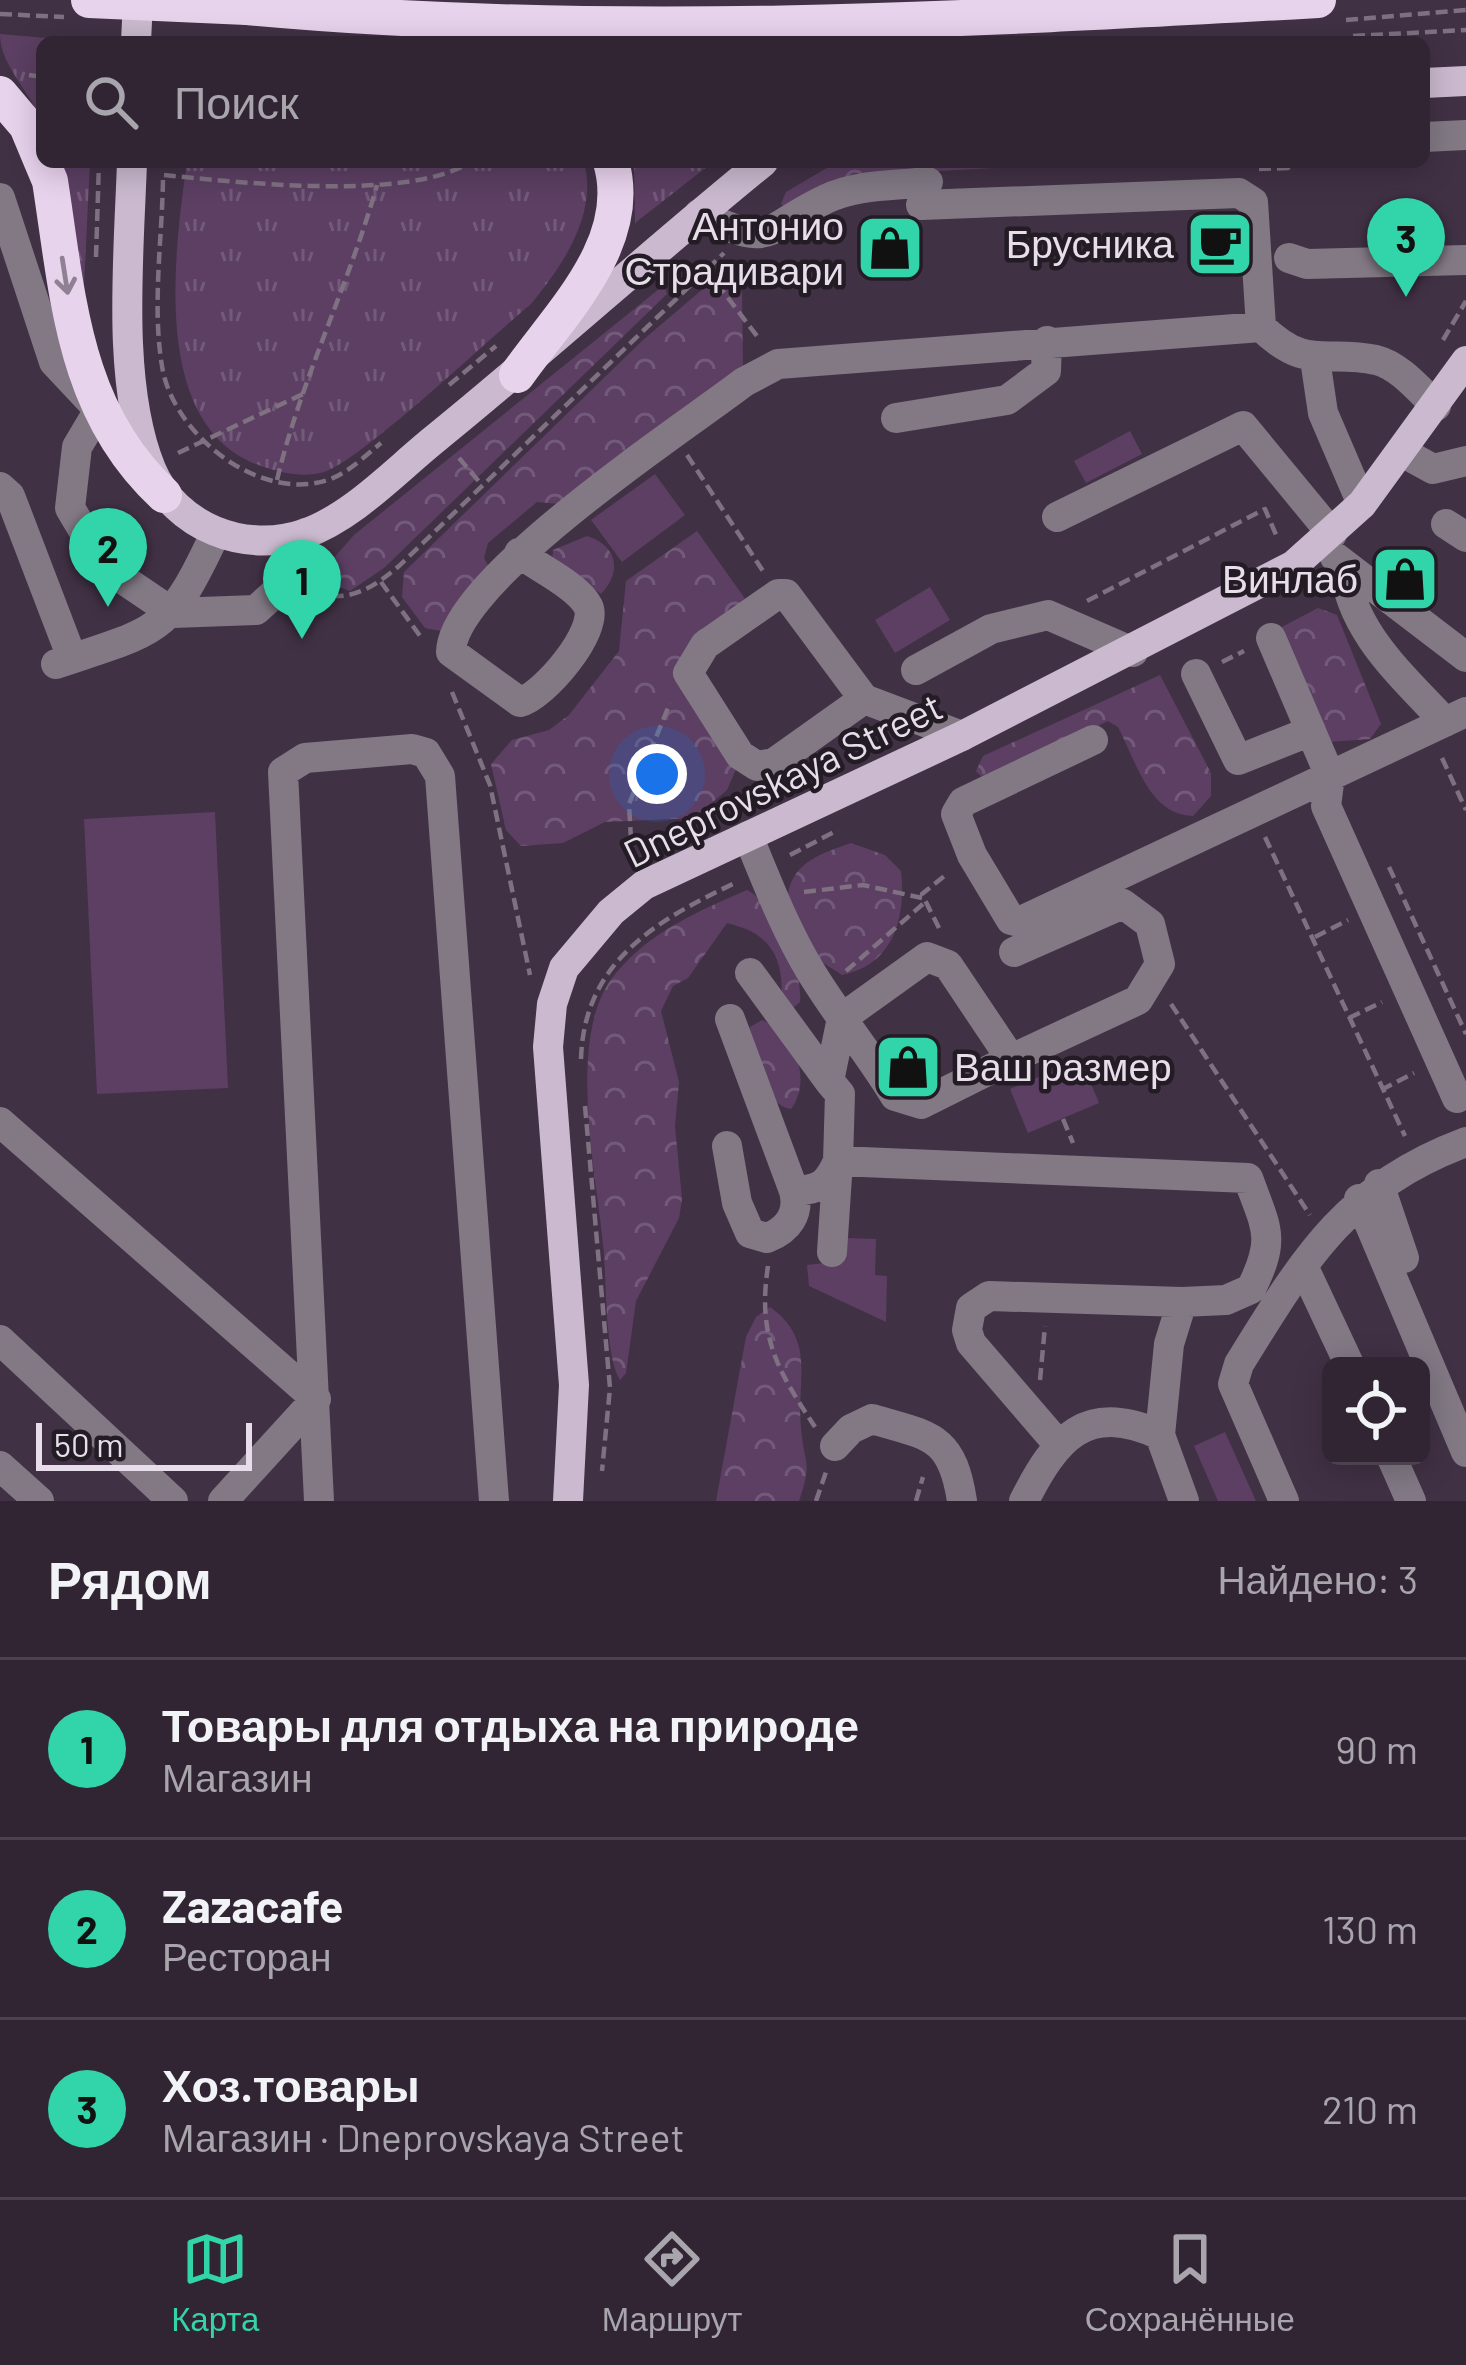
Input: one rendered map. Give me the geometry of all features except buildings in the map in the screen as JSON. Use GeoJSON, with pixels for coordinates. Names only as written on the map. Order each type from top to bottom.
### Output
{"type":"FeatureCollection","features":[{"type":"Feature","properties":{"kind":"highway"},"geometry":{"type":"LineString","coordinates":[[88,0],[398,21],[863,26],[1318,0]]}},
{"type":"Feature","properties":{"kind":"highway"},"geometry":{"type":"LineString","coordinates":[[398,21],[435,36]]}},
{"type":"Feature","properties":{"kind":"highway"},"geometry":{"type":"LineString","coordinates":[[0,94],[27,126],[36,148]]}},
{"type":"Feature","properties":{"kind":"highway"},"geometry":{"type":"LineString","coordinates":[[45,168],[73,335],[99,410],[140,472],[164,495]]}},
{"type":"Feature","properties":{"kind":"highway"},"geometry":{"type":"LineString","coordinates":[[509,358],[592,272],[607,241],[614,208],[611,168]]}},
{"type":"Feature","properties":{"kind":"main road"},"geometry":{"type":"LineString","coordinates":[[136,36],[138,0]]}},
{"type":"Feature","properties":{"kind":"main road"},"geometry":{"type":"LineString","coordinates":[[1430,83],[1466,81]]}},
{"type":"Feature","properties":{"kind":"main road"},"geometry":{"type":"LineString","coordinates":[[132,168],[132,385],[150,467],[164,495],[193,521],[217,532],[279,539],[305,533],[338,516],[509,358],[756,168]]}},
{"type":"Feature","properties":{"kind":"main road","name":"Dneprovskaya Street"},"geometry":{"type":"LineString","coordinates":[[568,1501],[574,1385],[548,1047],[552,1004],[564,968],[611,912],[644,885],[962,736],[1332,548],[1466,361]]}},
{"type":"Feature","properties":{"kind":"street"},"geometry":{"type":"LineString","coordinates":[[1430,137],[1466,135]]}},
{"type":"Feature","properties":{"kind":"street"},"geometry":{"type":"LineString","coordinates":[[699,214],[764,235],[854,188],[924,194],[1239,193],[1253,202],[1261,327],[1276,342],[1315,359],[1382,362],[1436,406]]}},
{"type":"Feature","properties":{"kind":"street"},"geometry":{"type":"LineString","coordinates":[[0,198],[54,362],[99,410],[63,481],[84,539],[115,576],[173,613],[256,610],[268,604],[286,582],[305,533]]}},
{"type":"Feature","properties":{"kind":"street"},"geometry":{"type":"LineString","coordinates":[[1289,258],[1307,263],[1466,260]]}},
{"type":"Feature","properties":{"kind":"street"},"geometry":{"type":"LineString","coordinates":[[519,553],[584,601],[590,618],[589,628],[550,682],[532,700],[520,702],[457,661],[450,644],[519,553],[744,382],[778,364],[1261,327]]}},
{"type":"Feature","properties":{"kind":"street"},"geometry":{"type":"LineString","coordinates":[[896,418],[1007,400],[1046,370],[1047,341]]}},
{"type":"Feature","properties":{"kind":"street"},"geometry":{"type":"LineString","coordinates":[[1315,359],[1323,413],[1362,504]]}},
{"type":"Feature","properties":{"kind":"street"},"geometry":{"type":"LineString","coordinates":[[1058,518],[1243,426],[1332,548],[1466,657]]}},
{"type":"Feature","properties":{"kind":"street"},"geometry":{"type":"LineString","coordinates":[[1402,452],[1433,469],[1466,461]]}},
{"type":"Feature","properties":{"kind":"street"},"geometry":{"type":"LineString","coordinates":[[0,487],[10,496],[64,661],[136,640],[173,613],[217,532]]}},
{"type":"Feature","properties":{"kind":"street"},"geometry":{"type":"LineString","coordinates":[[1093,740],[962,802],[956,814],[982,875],[1011,920],[1019,922],[1330,776],[1450,729],[1378,649],[1346,590],[1332,548]]}},
{"type":"Feature","properties":{"kind":"street"},"geometry":{"type":"LineString","coordinates":[[864,699],[774,763],[757,766],[740,755],[688,673],[705,645],[778,594],[786,594],[864,699],[962,736]]}},
{"type":"Feature","properties":{"kind":"street"},"geometry":{"type":"LineString","coordinates":[[916,670],[991,629],[1048,615],[1132,652]]}},
{"type":"Feature","properties":{"kind":"street"},"geometry":{"type":"LineString","coordinates":[[1271,638],[1330,776],[1325,806],[1457,1098]]}},
{"type":"Feature","properties":{"kind":"street"},"geometry":{"type":"LineString","coordinates":[[1196,674],[1238,760],[1311,731]]}},
{"type":"Feature","properties":{"kind":"street"},"geometry":{"type":"LineString","coordinates":[[319,1501],[283,772],[304,758],[412,748],[426,753],[440,776],[494,1501]]}},
{"type":"Feature","properties":{"kind":"street"},"geometry":{"type":"LineString","coordinates":[[748,836],[773,898],[833,1005],[904,1102],[921,1104],[1138,1000],[1154,980],[1159,948],[1150,924],[1123,904],[1014,952]]}},
{"type":"Feature","properties":{"kind":"street"},"geometry":{"type":"LineString","coordinates":[[833,1005],[927,957],[938,958],[1011,1060]]}},
{"type":"Feature","properties":{"kind":"street"},"geometry":{"type":"LineString","coordinates":[[750,973],[840,1094],[832,1252]]}},
{"type":"Feature","properties":{"kind":"street"},"geometry":{"type":"LineString","coordinates":[[830,1081],[833,1005]]}},
{"type":"Feature","properties":{"kind":"street"},"geometry":{"type":"LineString","coordinates":[[727,1146],[743,1224],[750,1233],[772,1237],[794,1216],[794,1191],[730,1019]]}},
{"type":"Feature","properties":{"kind":"street"},"geometry":{"type":"LineString","coordinates":[[0,1122],[316,1399]]}},
{"type":"Feature","properties":{"kind":"street"},"geometry":{"type":"LineString","coordinates":[[1284,1501],[1233,1376],[1333,1225],[1369,1191],[1417,1160],[1466,1142]]}},
{"type":"Feature","properties":{"kind":"street"},"geometry":{"type":"LineString","coordinates":[[794,1191],[829,1182],[838,1161]]}},
{"type":"Feature","properties":{"kind":"street"},"geometry":{"type":"LineString","coordinates":[[838,1161],[1248,1178],[1271,1240],[1251,1289],[1226,1300],[1182,1302],[989,1296],[979,1301],[968,1318],[971,1343],[1047,1432]]}},
{"type":"Feature","properties":{"kind":"street"},"geometry":{"type":"LineString","coordinates":[[1369,1191],[1450,1381]]}},
{"type":"Feature","properties":{"kind":"street"},"geometry":{"type":"LineString","coordinates":[[1369,1191],[1466,1452]]}},
{"type":"Feature","properties":{"kind":"street"},"geometry":{"type":"LineString","coordinates":[[1304,1268],[1346,1357]]}},
{"type":"Feature","properties":{"kind":"street"},"geometry":{"type":"LineString","coordinates":[[1182,1302],[1169,1344],[1160,1435],[1184,1501]]}},
{"type":"Feature","properties":{"kind":"street"},"geometry":{"type":"LineString","coordinates":[[0,1340],[173,1501]]}},
{"type":"Feature","properties":{"kind":"street"},"geometry":{"type":"LineString","coordinates":[[223,1501],[316,1399]]}},
{"type":"Feature","properties":{"kind":"street"},"geometry":{"type":"LineString","coordinates":[[827,1439],[872,1419],[936,1438],[950,1455],[962,1501]]}},
{"type":"Feature","properties":{"kind":"street"},"geometry":{"type":"LineString","coordinates":[[1047,1432],[1102,1421],[1160,1435]]}},
{"type":"Feature","properties":{"kind":"street"},"geometry":{"type":"LineString","coordinates":[[1024,1501],[1047,1432]]}},
{"type":"Feature","properties":{"kind":"street"},"geometry":{"type":"LineString","coordinates":[[1394,1465],[1411,1501]]}},
{"type":"Feature","properties":{"kind":"street"},"geometry":{"type":"LineString","coordinates":[[0,1466],[38,1501]]}},
{"type":"Feature","properties":{"kind":"path"},"geometry":{"type":"LineString","coordinates":[[1353,36],[1466,30]]}},
{"type":"Feature","properties":{"kind":"path"},"geometry":{"type":"LineString","coordinates":[[164,168],[162,370],[202,441],[243,468],[306,484],[329,480],[384,440]]}},
{"type":"Feature","properties":{"kind":"path"},"geometry":{"type":"LineString","coordinates":[[164,175],[244,183],[377,185],[446,168]]}},
{"type":"Feature","properties":{"kind":"path"},"geometry":{"type":"LineString","coordinates":[[277,480],[377,185]]}},
{"type":"Feature","properties":{"kind":"path"},"geometry":{"type":"LineString","coordinates":[[706,269],[778,364]]}},
{"type":"Feature","properties":{"kind":"path"},"geometry":{"type":"LineString","coordinates":[[436,397],[509,358]]}},
{"type":"Feature","properties":{"kind":"path"},"geometry":{"type":"LineString","coordinates":[[202,441],[303,394]]}},
{"type":"Feature","properties":{"kind":"path"},"geometry":{"type":"LineString","coordinates":[[694,468],[752,555]]}},
{"type":"Feature","properties":{"kind":"path"},"geometry":{"type":"LineString","coordinates":[[1083,604],[1265,509],[1277,537]]}},
{"type":"Feature","properties":{"kind":"path"},"geometry":{"type":"LineString","coordinates":[[381,581],[429,649]]}},
{"type":"Feature","properties":{"kind":"path"},"geometry":{"type":"LineString","coordinates":[[1196,674],[1271,638]]}},
{"type":"Feature","properties":{"kind":"path"},"geometry":{"type":"LineString","coordinates":[[633,865],[629,805],[659,722],[688,673]]}},
{"type":"Feature","properties":{"kind":"path"},"geometry":{"type":"LineString","coordinates":[[449,684],[490,785],[532,986]]}},
{"type":"Feature","properties":{"kind":"path"},"geometry":{"type":"LineString","coordinates":[[1450,729],[1466,809]]}},
{"type":"Feature","properties":{"kind":"path"},"geometry":{"type":"LineString","coordinates":[[1264,834],[1417,1160]]}},
{"type":"Feature","properties":{"kind":"path"},"geometry":{"type":"LineString","coordinates":[[1382,853],[1466,1034]]}},
{"type":"Feature","properties":{"kind":"path"},"geometry":{"type":"LineString","coordinates":[[581,1063],[586,1011],[605,976],[632,945],[683,906],[729,885]]}},
{"type":"Feature","properties":{"kind":"path"},"geometry":{"type":"LineString","coordinates":[[773,898],[863,885],[923,901],[833,1005]]}},
{"type":"Feature","properties":{"kind":"path"},"geometry":{"type":"LineString","coordinates":[[1313,938],[1339,925]]}},
{"type":"Feature","properties":{"kind":"path"},"geometry":{"type":"LineString","coordinates":[[1154,980],[1319,1229]]}},
{"type":"Feature","properties":{"kind":"path"},"geometry":{"type":"LineString","coordinates":[[1349,1018],[1373,1006]]}},
{"type":"Feature","properties":{"kind":"path"},"geometry":{"type":"LineString","coordinates":[[1381,1090],[1408,1076]]}},
{"type":"Feature","properties":{"kind":"path"},"geometry":{"type":"LineString","coordinates":[[583,1086],[610,1388],[601,1478]]}},
{"type":"Feature","properties":{"kind":"path"},"geometry":{"type":"LineString","coordinates":[[772,1237],[764,1288],[773,1362],[827,1439]]}},
{"type":"Feature","properties":{"kind":"path"},"geometry":{"type":"LineString","coordinates":[[1045,1326],[1047,1432]]}},
{"type":"Feature","properties":{"kind":"green space"},"geometry":{"type":"Polygon","coordinates":[[[0,34],[36,37],[36,109],[10,67],[0,34]]]}},
{"type":"Feature","properties":{"kind":"green space"},"geometry":{"type":"Polygon","coordinates":[[[58,168],[90,168],[84,284],[80,285],[58,168]]]}},
{"type":"Feature","properties":{"kind":"green space"},"geometry":{"type":"Polygon","coordinates":[[[186,168],[585,168],[586,201],[575,238],[531,304],[366,446],[324,472],[308,475],[261,466],[225,446],[201,416],[185,378],[178,335],[177,243],[186,168]]]}},
{"type":"Feature","properties":{"kind":"green space"},"geometry":{"type":"Polygon","coordinates":[[[634,168],[705,168],[635,223],[634,168]]]}},
{"type":"Feature","properties":{"kind":"green space"},"geometry":{"type":"Polygon","coordinates":[[[827,168],[994,168],[921,172],[785,208],[781,204],[786,192],[827,168]]]}},
{"type":"Feature","properties":{"kind":"green space"},"geometry":{"type":"Polygon","coordinates":[[[724,271],[732,273],[742,293],[743,371],[560,504],[537,502],[488,543],[484,558],[489,567],[446,632],[425,628],[402,597],[404,572],[643,340],[724,271]]]}},
{"type":"Feature","properties":{"kind":"green space"},"geometry":{"type":"Polygon","coordinates":[[[664,285],[667,294],[384,568],[350,591],[331,584],[326,567],[354,535],[664,285]]]}},
{"type":"Feature","properties":{"kind":"green space"},"geometry":{"type":"Polygon","coordinates":[[[1130,431],[1142,454],[1086,483],[1074,461],[1130,431]]]}},
{"type":"Feature","properties":{"kind":"green space"},"geometry":{"type":"Polygon","coordinates":[[[655,474],[685,515],[622,562],[591,520],[655,474]]]}},
{"type":"Feature","properties":{"kind":"green space"},"geometry":{"type":"Polygon","coordinates":[[[697,531],[748,603],[692,646],[737,767],[727,790],[694,818],[605,822],[563,843],[521,846],[506,830],[491,764],[512,740],[549,730],[569,715],[619,651],[626,581],[697,531]]]}},
{"type":"Feature","properties":{"kind":"green space"},"geometry":{"type":"Polygon","coordinates":[[[587,536],[605,546],[613,560],[612,577],[601,594],[552,561],[553,550],[587,536]]]}},
{"type":"Feature","properties":{"kind":"green space"},"geometry":{"type":"Polygon","coordinates":[[[930,587],[950,620],[895,653],[875,620],[930,587]]]}},
{"type":"Feature","properties":{"kind":"green space"},"geometry":{"type":"Polygon","coordinates":[[[1318,608],[1337,615],[1381,724],[1370,739],[1328,742],[1280,628],[1318,608]]]}},
{"type":"Feature","properties":{"kind":"green space"},"geometry":{"type":"Polygon","coordinates":[[[1160,675],[1211,773],[1211,796],[1193,816],[1178,813],[1155,796],[1118,727],[1108,721],[995,777],[983,778],[976,771],[983,756],[1160,675]]]}},
{"type":"Feature","properties":{"kind":"green space"},"geometry":{"type":"Polygon","coordinates":[[[215,812],[228,1088],[97,1094],[84,819],[215,812]]]}},
{"type":"Feature","properties":{"kind":"green space"},"geometry":{"type":"Polygon","coordinates":[[[851,843],[885,855],[901,871],[901,905],[885,950],[860,970],[842,975],[817,959],[788,894],[803,866],[851,843]]]}},
{"type":"Feature","properties":{"kind":"green space"},"geometry":{"type":"Polygon","coordinates":[[[747,890],[768,909],[786,939],[800,1002],[789,1011],[781,1002],[778,961],[765,941],[727,923],[688,978],[673,986],[661,1011],[679,1082],[675,1126],[682,1199],[679,1218],[636,1301],[626,1373],[620,1380],[609,1334],[591,1142],[591,1030],[616,973],[644,945],[747,890]]]}},
{"type":"Feature","properties":{"kind":"green space"},"geometry":{"type":"Polygon","coordinates":[[[762,1020],[783,1035],[797,1058],[800,1084],[791,1109],[765,1088],[754,1062],[750,1027],[762,1020]]]}},
{"type":"Feature","properties":{"kind":"green space"},"geometry":{"type":"Polygon","coordinates":[[[1081,1059],[1099,1103],[1028,1133],[1010,1089],[1081,1059]]]}},
{"type":"Feature","properties":{"kind":"green space"},"geometry":{"type":"Polygon","coordinates":[[[847,1238],[876,1239],[875,1275],[887,1276],[886,1322],[809,1286],[807,1265],[833,1262],[847,1238]]]}},
{"type":"Feature","properties":{"kind":"green space"},"geometry":{"type":"Polygon","coordinates":[[[770,1307],[785,1320],[799,1348],[807,1470],[803,1488],[799,1501],[716,1501],[746,1337],[756,1317],[770,1307]]]}},
{"type":"Feature","properties":{"kind":"green space"},"geometry":{"type":"Polygon","coordinates":[[[1225,1432],[1256,1501],[1218,1501],[1194,1446],[1225,1432]]]}},
{"type":"Feature","properties":{"kind":"place","name":"Брусника"},"geometry":{"type":"Point","coordinates":[1220,244]}},
{"type":"Feature","properties":{"kind":"place","name":"Антонио Страдивари"},"geometry":{"type":"Point","coordinates":[890,248]}},
{"type":"Feature","properties":{"kind":"place","name":"Хоз.товары"},"geometry":{"type":"Point","coordinates":[1406,297]}},
{"type":"Feature","properties":{"kind":"place","name":"Винлаб"},"geometry":{"type":"Point","coordinates":[1405,579]}},
{"type":"Feature","properties":{"kind":"place","name":"Zazacafe"},"geometry":{"type":"Point","coordinates":[108,607]}},
{"type":"Feature","properties":{"kind":"place","name":"Товары для отдыха на природе"},"geometry":{"type":"Point","coordinates":[302,639]}},
{"type":"Feature","properties":{"kind":"place","name":"Ваш размер"},"geometry":{"type":"Point","coordinates":[908,1067]}}]}
